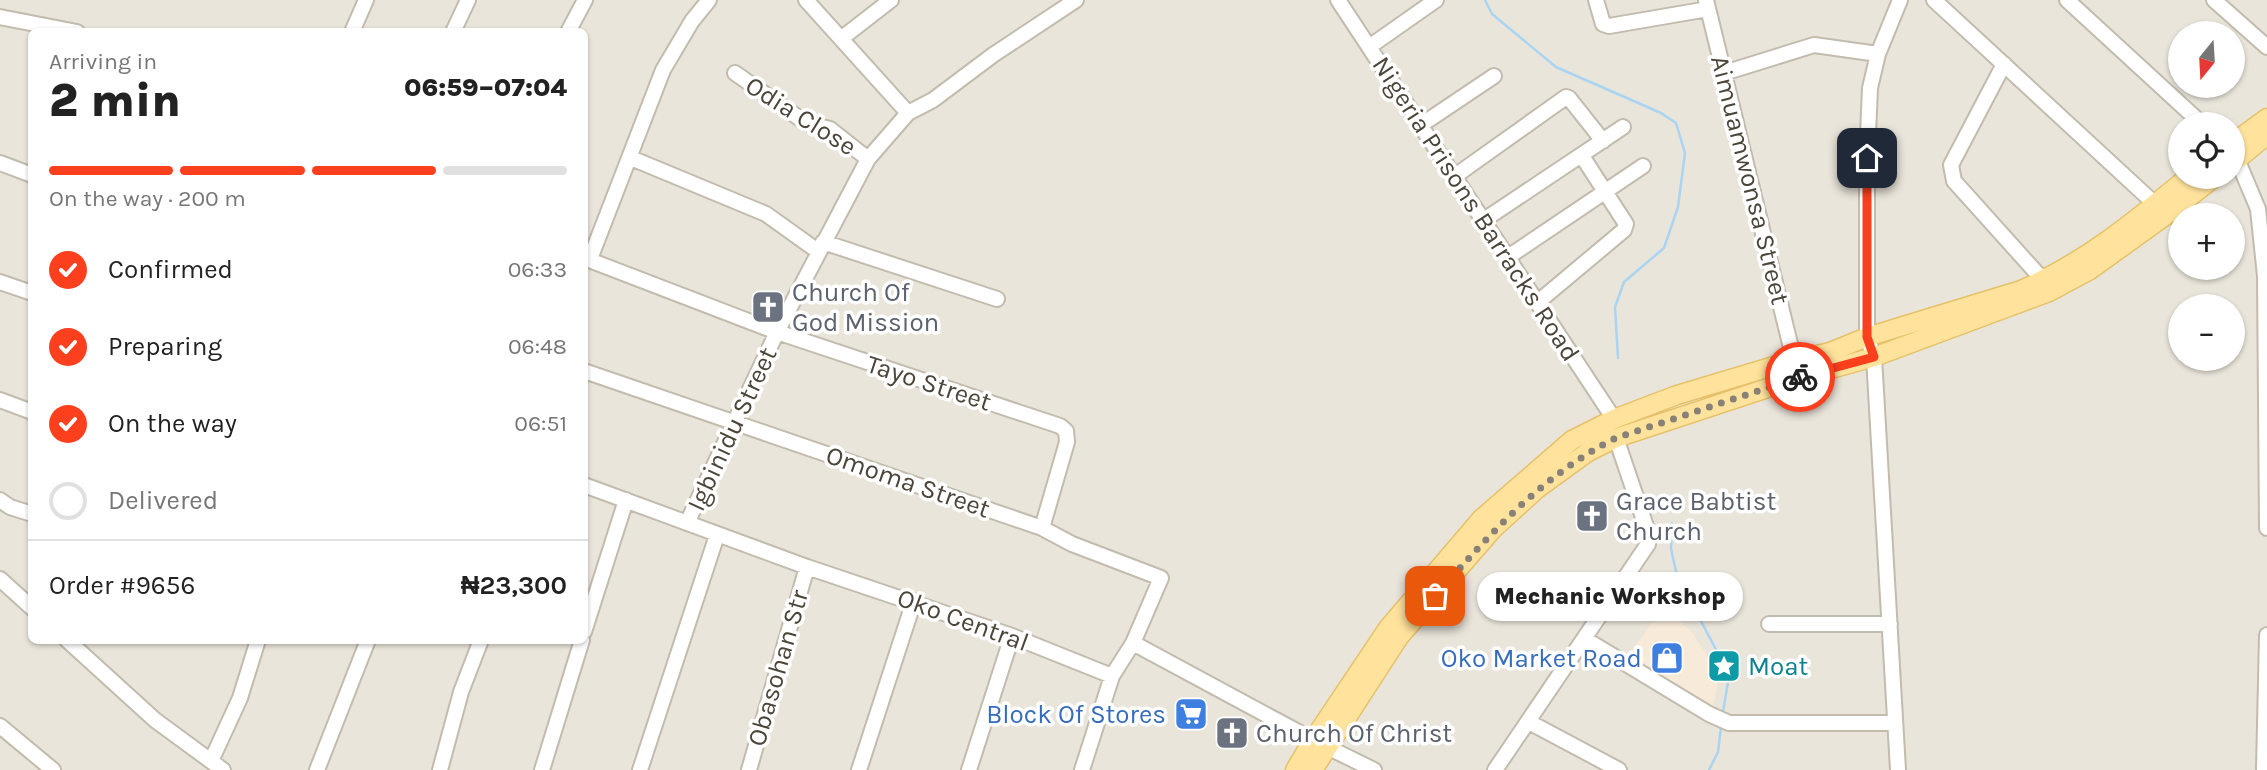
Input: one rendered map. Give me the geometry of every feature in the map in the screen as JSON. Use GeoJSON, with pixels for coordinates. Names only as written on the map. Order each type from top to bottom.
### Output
{"type":"FeatureCollection","features":[{"type":"Feature","properties":{"kind":"main road"},"geometry":{"type":"LineString","coordinates":[[2245,143],[2267,118]]}},
{"type":"Feature","properties":{"kind":"main road"},"geometry":{"type":"LineString","coordinates":[[2245,148],[2267,135]]}},
{"type":"Feature","properties":{"kind":"main road"},"geometry":{"type":"LineString","coordinates":[[1314,770],[1320,743],[1388,628],[1481,519],[1572,440],[1615,419],[1677,395],[1830,352],[1867,337],[2021,290],[2093,251],[2173,189]]}},
{"type":"Feature","properties":{"kind":"main road"},"geometry":{"type":"LineString","coordinates":[[1295,770],[1320,743],[1399,637],[1493,529],[1537,489],[1588,452],[1616,438],[1795,379],[1874,357],[2049,292],[2090,270],[2200,189]]}},
{"type":"Feature","properties":{"kind":"street"},"geometry":{"type":"LineString","coordinates":[[354,28],[366,0]]}},
{"type":"Feature","properties":{"kind":"street"},"geometry":{"type":"LineString","coordinates":[[455,28],[468,0]]}},
{"type":"Feature","properties":{"kind":"street"},"geometry":{"type":"LineString","coordinates":[[570,28],[585,0]]}},
{"type":"Feature","properties":{"kind":"street"},"geometry":{"type":"LineString","coordinates":[[588,257],[631,158],[663,70],[692,21],[709,0]]}},
{"type":"Feature","properties":{"kind":"street"},"geometry":{"type":"LineString","coordinates":[[806,0],[908,113]]}},
{"type":"Feature","properties":{"kind":"street"},"geometry":{"type":"LineString","coordinates":[[842,38],[891,0]]}},
{"type":"Feature","properties":{"kind":"street","name":"Igbinidu Street"},"geometry":{"type":"LineString","coordinates":[[687,523],[778,332],[868,159],[908,113],[933,100],[993,55],[1076,0]]}},
{"type":"Feature","properties":{"kind":"street","name":"Nigeria Prisons Barracks Road"},"geometry":{"type":"LineString","coordinates":[[1338,0],[1615,419]]}},
{"type":"Feature","properties":{"kind":"street"},"geometry":{"type":"LineString","coordinates":[[1369,47],[1436,0]]}},
{"type":"Feature","properties":{"kind":"street"},"geometry":{"type":"LineString","coordinates":[[1596,0],[1603,24],[1609,26],[1707,5]]}},
{"type":"Feature","properties":{"kind":"street"},"geometry":{"type":"LineString","coordinates":[[1898,770],[1874,357],[1867,337],[1870,88],[1878,54],[1900,0]]}},
{"type":"Feature","properties":{"kind":"street"},"geometry":{"type":"LineString","coordinates":[[1934,0],[2155,204]]}},
{"type":"Feature","properties":{"kind":"street"},"geometry":{"type":"LineString","coordinates":[[2067,0],[2189,112]]}},
{"type":"Feature","properties":{"kind":"street"},"geometry":{"type":"LineString","coordinates":[[2214,0],[2267,47]]}},
{"type":"Feature","properties":{"kind":"street","name":"Aimuamwonsa Street"},"geometry":{"type":"LineString","coordinates":[[1707,5],[1794,360]]}},
{"type":"Feature","properties":{"kind":"street"},"geometry":{"type":"LineString","coordinates":[[0,17],[56,28]]}},
{"type":"Feature","properties":{"kind":"street"},"geometry":{"type":"LineString","coordinates":[[1724,73],[1814,45],[1878,54]]}},
{"type":"Feature","properties":{"kind":"street"},"geometry":{"type":"LineString","coordinates":[[2004,64],[1951,165],[1954,181],[2043,280]]}},
{"type":"Feature","properties":{"kind":"street","name":"Odia Close"},"geometry":{"type":"LineString","coordinates":[[735,73],[806,123],[830,129],[868,159]]}},
{"type":"Feature","properties":{"kind":"street"},"geometry":{"type":"LineString","coordinates":[[1421,125],[1494,76]]}},
{"type":"Feature","properties":{"kind":"street"},"geometry":{"type":"LineString","coordinates":[[1455,176],[1566,97],[1603,141]]}},
{"type":"Feature","properties":{"kind":"street"},"geometry":{"type":"LineString","coordinates":[[1484,220],[1623,127]]}},
{"type":"Feature","properties":{"kind":"street"},"geometry":{"type":"LineString","coordinates":[[1538,302],[1624,230],[1626,224],[1582,156]]}},
{"type":"Feature","properties":{"kind":"street"},"geometry":{"type":"LineString","coordinates":[[631,158],[766,214],[821,246],[997,299]]}},
{"type":"Feature","properties":{"kind":"street"},"geometry":{"type":"LineString","coordinates":[[0,163],[28,174]]}},
{"type":"Feature","properties":{"kind":"street"},"geometry":{"type":"LineString","coordinates":[[1508,257],[1643,166]]}},
{"type":"Feature","properties":{"kind":"street"},"geometry":{"type":"LineString","coordinates":[[2245,179],[2259,209],[2266,275],[2267,528]]}},
{"type":"Feature","properties":{"kind":"street","name":"Tayo Street"},"geometry":{"type":"LineString","coordinates":[[588,259],[778,332],[1060,426],[1066,431],[1068,442],[1042,528]]}},
{"type":"Feature","properties":{"kind":"street"},"geometry":{"type":"LineString","coordinates":[[0,282],[28,292]]}},
{"type":"Feature","properties":{"kind":"street","name":"Omoma Street"},"geometry":{"type":"LineString","coordinates":[[588,372],[1042,528],[1072,544],[1161,578],[1133,643]]}},
{"type":"Feature","properties":{"kind":"street"},"geometry":{"type":"LineString","coordinates":[[0,400],[28,410]]}},
{"type":"Feature","properties":{"kind":"street"},"geometry":{"type":"LineString","coordinates":[[1495,770],[1648,544],[1649,535],[1616,438]]}},
{"type":"Feature","properties":{"kind":"street","name":"Oko Central"},"geometry":{"type":"LineString","coordinates":[[588,486],[807,567],[1012,636],[1112,676]]}},
{"type":"Feature","properties":{"kind":"street"},"geometry":{"type":"LineString","coordinates":[[0,500],[10,507],[28,513]]}},
{"type":"Feature","properties":{"kind":"street"},"geometry":{"type":"LineString","coordinates":[[588,619],[626,500]]}},
{"type":"Feature","properties":{"kind":"street"},"geometry":{"type":"LineString","coordinates":[[640,770],[718,535]]}},
{"type":"Feature","properties":{"kind":"street","name":"Obasohan Str"},"geometry":{"type":"LineString","coordinates":[[750,770],[807,567]]}},
{"type":"Feature","properties":{"kind":"street"},"geometry":{"type":"LineString","coordinates":[[0,579],[28,604]]}},
{"type":"Feature","properties":{"kind":"street"},"geometry":{"type":"LineString","coordinates":[[859,770],[914,601]]}},
{"type":"Feature","properties":{"kind":"street"},"geometry":{"type":"LineString","coordinates":[[1769,624],[1890,624]]}},
{"type":"Feature","properties":{"kind":"street"},"geometry":{"type":"LineString","coordinates":[[2263,770],[2267,635]]}},
{"type":"Feature","properties":{"kind":"street"},"geometry":{"type":"LineString","coordinates":[[969,770],[1012,636]]}},
{"type":"Feature","properties":{"kind":"street"},"geometry":{"type":"LineString","coordinates":[[1585,639],[1709,714],[1729,723],[1895,723]]}},
{"type":"Feature","properties":{"kind":"street"},"geometry":{"type":"LineString","coordinates":[[1082,770],[1112,676],[1133,643],[1374,770]]}},
{"type":"Feature","properties":{"kind":"street"},"geometry":{"type":"LineString","coordinates":[[71,644],[155,720],[217,766],[257,644]]}},
{"type":"Feature","properties":{"kind":"street"},"geometry":{"type":"LineString","coordinates":[[317,770],[366,644]]}},
{"type":"Feature","properties":{"kind":"street"},"geometry":{"type":"LineString","coordinates":[[440,770],[461,692],[479,644]]}},
{"type":"Feature","properties":{"kind":"street"},"geometry":{"type":"LineString","coordinates":[[542,770],[581,644]]}},
{"type":"Feature","properties":{"kind":"street"},"geometry":{"type":"LineString","coordinates":[[1529,722],[1619,770]]}},
{"type":"Feature","properties":{"kind":"street"},"geometry":{"type":"LineString","coordinates":[[0,726],[53,770]]}},
{"type":"Feature","properties":{"kind":"shaded area"},"geometry":{"type":"Polygon","coordinates":[[[0,0],[2267,0],[2267,770],[0,770],[0,0]]]}},
{"type":"Feature","properties":{"kind":"shaded area","name":"Oko Market Road"},"geometry":{"type":"Polygon","coordinates":[[[1661,610],[1692,632],[1708,657],[1719,679],[1713,707],[1626,659],[1661,610]]]}},
{"type":"Feature","properties":{"kind":"waterway"},"geometry":{"type":"LineString","coordinates":[[1485,0],[1492,14],[1556,67],[1661,113],[1676,123],[1685,153],[1678,207],[1664,248],[1624,282],[1615,307],[1618,358]]}},
{"type":"Feature","properties":{"kind":"waterway"},"geometry":{"type":"LineString","coordinates":[[1672,523],[1671,549],[1677,576],[1721,659],[1728,682],[1723,712]]}},
{"type":"Feature","properties":{"kind":"waterway"},"geometry":{"type":"LineString","coordinates":[[1709,770],[1718,752],[1721,727]]}},
{"type":"Feature","properties":{"kind":"way so far"},"geometry":{"type":"LineString","coordinates":[[1435,596],[1493,529],[1537,489],[1588,452],[1616,438],[1800,377]]}},
{"type":"Feature","properties":{"kind":"place","name":"Church Of God Mission"},"geometry":{"type":"Point","coordinates":[768,307]}},
{"type":"Feature","properties":{"kind":"place","name":"Grace Babtist Church"},"geometry":{"type":"Point","coordinates":[1592,516]}},
{"type":"Feature","properties":{"kind":"place","name":"Mechanic Workshop"},"geometry":{"type":"Point","coordinates":[1435,596]}},
{"type":"Feature","properties":{"kind":"place","name":"Oko Market Road"},"geometry":{"type":"Point","coordinates":[1667,658]}},
{"type":"Feature","properties":{"kind":"place","name":"Moat"},"geometry":{"type":"Point","coordinates":[1724,666]}},
{"type":"Feature","properties":{"kind":"place","name":"Block Of Stores"},"geometry":{"type":"Point","coordinates":[1191,714]}},
{"type":"Feature","properties":{"kind":"place","name":"Church Of Christ"},"geometry":{"type":"Point","coordinates":[1232,733]}},
{"type":"Feature","properties":{"kind":"route"},"geometry":{"type":"LineString","coordinates":[[1800,377],[1874,357],[1867,337],[1867,158]]}}]}
